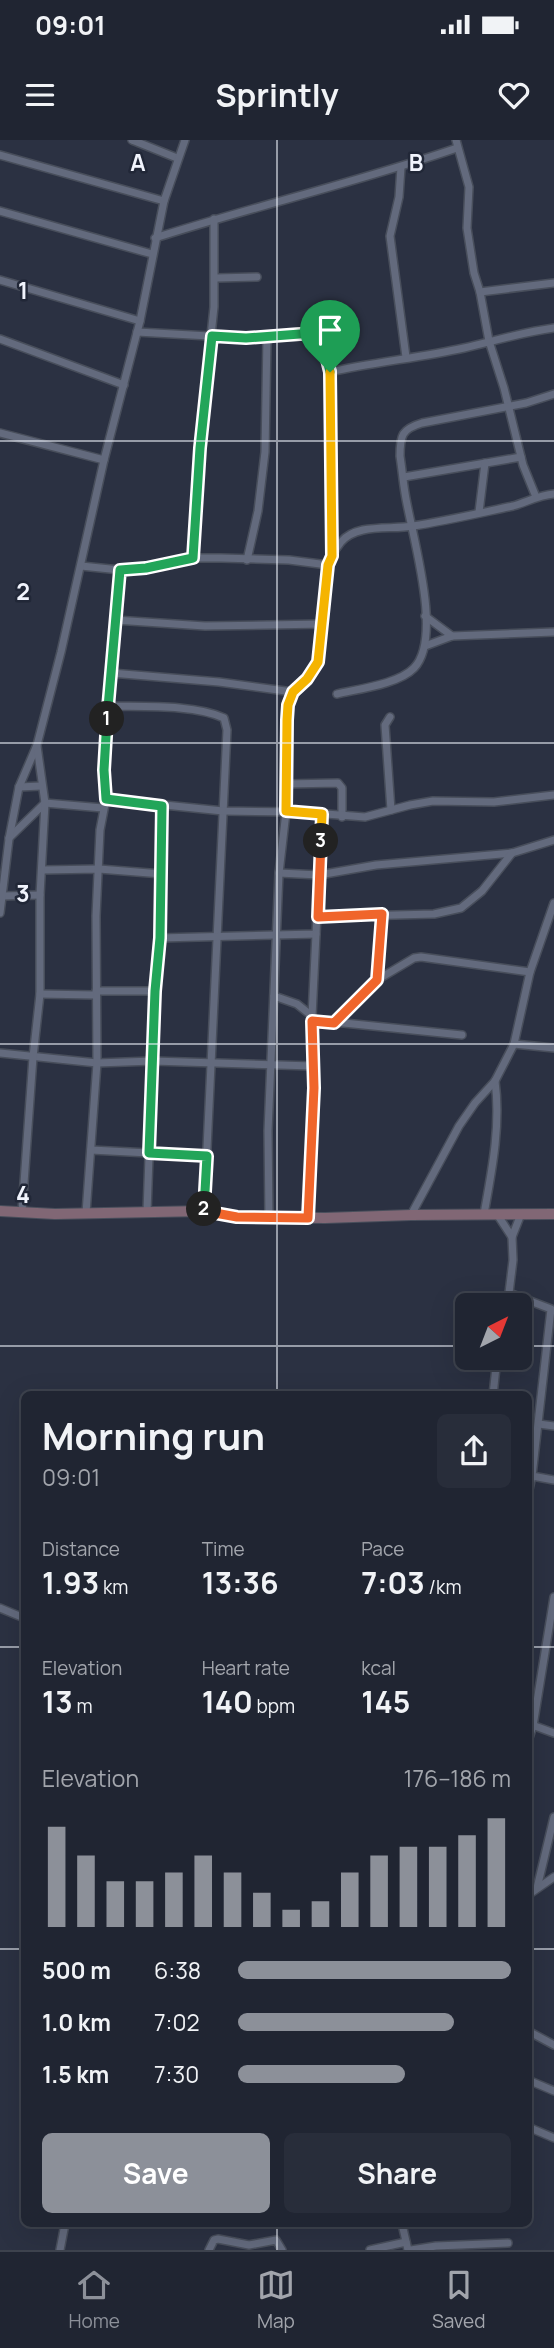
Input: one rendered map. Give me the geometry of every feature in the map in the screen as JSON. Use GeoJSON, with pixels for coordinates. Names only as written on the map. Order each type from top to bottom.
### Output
{"type":"FeatureCollection","features":[{"type":"Feature","properties":{"kind":"street"},"geometry":{"type":"LineString","coordinates":[[132,140],[177,158]]}},
{"type":"Feature","properties":{"kind":"street"},"geometry":{"type":"LineString","coordinates":[[0,913],[9,839],[19,787],[37,745],[104,460],[140,321],[164,201],[185,140]]}},
{"type":"Feature","properties":{"kind":"street"},"geometry":{"type":"LineString","coordinates":[[155,239],[214,219],[401,167],[457,144],[469,187],[468,244],[489,341],[521,457],[536,497]]}},
{"type":"Feature","properties":{"kind":"street"},"geometry":{"type":"LineString","coordinates":[[0,155],[164,201]]}},
{"type":"Feature","properties":{"kind":"street"},"geometry":{"type":"LineString","coordinates":[[401,167],[399,197],[390,236],[406,357]]}},
{"type":"Feature","properties":{"kind":"street"},"geometry":{"type":"LineString","coordinates":[[0,211],[152,254]]}},
{"type":"Feature","properties":{"kind":"street"},"geometry":{"type":"LineString","coordinates":[[193,558],[216,278],[214,219]]}},
{"type":"Feature","properties":{"kind":"street"},"geometry":{"type":"LineString","coordinates":[[216,278],[257,277]]}},
{"type":"Feature","properties":{"kind":"street"},"geometry":{"type":"LineString","coordinates":[[0,280],[140,321]]}},
{"type":"Feature","properties":{"kind":"street"},"geometry":{"type":"LineString","coordinates":[[480,292],[554,283]]}},
{"type":"Feature","properties":{"kind":"street"},"geometry":{"type":"LineString","coordinates":[[330,372],[464,348],[523,332],[554,328]]}},
{"type":"Feature","properties":{"kind":"street"},"geometry":{"type":"LineString","coordinates":[[137,332],[267,337],[308,332],[319,335],[330,372],[332,556]]}},
{"type":"Feature","properties":{"kind":"street"},"geometry":{"type":"LineString","coordinates":[[247,560],[260,498],[265,452],[267,337]]}},
{"type":"Feature","properties":{"kind":"street"},"geometry":{"type":"LineString","coordinates":[[0,339],[124,385]]}},
{"type":"Feature","properties":{"kind":"street"},"geometry":{"type":"LineString","coordinates":[[337,694],[406,675],[419,662],[425,646],[422,575],[400,456],[403,433],[409,427],[454,415],[508,407],[554,394]]}},
{"type":"Feature","properties":{"kind":"street"},"geometry":{"type":"LineString","coordinates":[[0,433],[104,460]]}},
{"type":"Feature","properties":{"kind":"street"},"geometry":{"type":"LineString","coordinates":[[404,477],[521,457]]}},
{"type":"Feature","properties":{"kind":"street"},"geometry":{"type":"LineString","coordinates":[[479,512],[485,463]]}},
{"type":"Feature","properties":{"kind":"street"},"geometry":{"type":"LineString","coordinates":[[269,1218],[267,1162],[279,873],[286,811],[288,705],[293,692],[307,679],[318,662],[328,565],[339,544],[356,531],[412,526],[516,505],[536,497],[554,494]]}},
{"type":"Feature","properties":{"kind":"street"},"geometry":{"type":"LineString","coordinates":[[81,566],[120,570],[146,568],[193,558],[289,560],[328,565]]}},
{"type":"Feature","properties":{"kind":"street"},"geometry":{"type":"LineString","coordinates":[[86,1213],[97,1063],[99,869],[106,799],[104,770],[120,570]]}},
{"type":"Feature","properties":{"kind":"street"},"geometry":{"type":"LineString","coordinates":[[425,616],[452,636]]}},
{"type":"Feature","properties":{"kind":"street"},"geometry":{"type":"LineString","coordinates":[[115,620],[205,626],[323,624]]}},
{"type":"Feature","properties":{"kind":"street"},"geometry":{"type":"LineString","coordinates":[[425,646],[452,636],[554,632]]}},
{"type":"Feature","properties":{"kind":"street"},"geometry":{"type":"LineString","coordinates":[[111,673],[219,682],[293,692]]}},
{"type":"Feature","properties":{"kind":"street"},"geometry":{"type":"LineString","coordinates":[[108,706],[168,708],[216,715],[224,718],[227,730],[204,1211]]}},
{"type":"Feature","properties":{"kind":"street"},"geometry":{"type":"LineString","coordinates":[[390,717],[385,725],[391,810]]}},
{"type":"Feature","properties":{"kind":"street"},"geometry":{"type":"LineString","coordinates":[[22,1211],[40,994],[40,895],[45,803],[37,745]]}},
{"type":"Feature","properties":{"kind":"street"},"geometry":{"type":"LineString","coordinates":[[286,784],[338,783],[342,788],[342,817]]}},
{"type":"Feature","properties":{"kind":"street"},"geometry":{"type":"LineString","coordinates":[[19,787],[41,786]]}},
{"type":"Feature","properties":{"kind":"street"},"geometry":{"type":"LineString","coordinates":[[106,799],[223,811],[286,811],[365,817],[433,801],[494,802],[554,795]]}},
{"type":"Feature","properties":{"kind":"street"},"geometry":{"type":"LineString","coordinates":[[9,839],[45,803],[103,808]]}},
{"type":"Feature","properties":{"kind":"street"},"geometry":{"type":"LineString","coordinates":[[147,1212],[155,991],[160,938],[162,806]]}},
{"type":"Feature","properties":{"kind":"street"},"geometry":{"type":"LineString","coordinates":[[308,1218],[314,1088],[312,1018],[322,814]]}},
{"type":"Feature","properties":{"kind":"street"},"geometry":{"type":"LineString","coordinates":[[279,873],[319,875],[376,865],[512,853],[554,840]]}},
{"type":"Feature","properties":{"kind":"street"},"geometry":{"type":"LineString","coordinates":[[318,917],[434,914],[461,908],[482,891],[512,853]]}},
{"type":"Feature","properties":{"kind":"street"},"geometry":{"type":"LineString","coordinates":[[42,870],[99,869],[162,874]]}},
{"type":"Feature","properties":{"kind":"street"},"geometry":{"type":"LineString","coordinates":[[2,896],[40,895]]}},
{"type":"Feature","properties":{"kind":"street"},"geometry":{"type":"LineString","coordinates":[[411,1215],[459,1126],[495,1081],[514,1044],[530,972],[554,903]]}},
{"type":"Feature","properties":{"kind":"street"},"geometry":{"type":"LineString","coordinates":[[377,980],[382,914]]}},
{"type":"Feature","properties":{"kind":"street"},"geometry":{"type":"LineString","coordinates":[[160,938],[316,934]]}},
{"type":"Feature","properties":{"kind":"street"},"geometry":{"type":"LineString","coordinates":[[334,1023],[377,980],[414,958],[530,972]]}},
{"type":"Feature","properties":{"kind":"street"},"geometry":{"type":"LineString","coordinates":[[40,994],[155,991]]}},
{"type":"Feature","properties":{"kind":"street"},"geometry":{"type":"LineString","coordinates":[[274,996],[297,1004],[312,1018],[334,1023],[462,1035]]}},
{"type":"Feature","properties":{"kind":"street"},"geometry":{"type":"LineString","coordinates":[[514,1044],[554,1048]]}},
{"type":"Feature","properties":{"kind":"street"},"geometry":{"type":"LineString","coordinates":[[0,1053],[97,1063],[153,1061],[313,1066]]}},
{"type":"Feature","properties":{"kind":"street"},"geometry":{"type":"LineString","coordinates":[[484,1214],[495,1139],[495,1081]]}},
{"type":"Feature","properties":{"kind":"street"},"geometry":{"type":"LineString","coordinates":[[91,1150],[207,1156]]}},
{"type":"Feature","properties":{"kind":"street"},"geometry":{"type":"LineString","coordinates":[[0,1211],[204,1211],[237,1217],[269,1218],[554,1214]]}},
{"type":"Feature","properties":{"kind":"street"},"geometry":{"type":"LineString","coordinates":[[496,1214],[512,1237]]}},
{"type":"Feature","properties":{"kind":"street"},"geometry":{"type":"LineString","coordinates":[[509,1293],[513,1260],[512,1237],[521,1214]]}},
{"type":"Feature","properties":{"kind":"street"},"geometry":{"type":"LineString","coordinates":[[532,1301],[553,1309],[532,1476],[554,1480]]}},
{"type":"Feature","properties":{"kind":"street"},"geometry":{"type":"LineString","coordinates":[[493,1391],[496,1370]]}},
{"type":"Feature","properties":{"kind":"street"},"geometry":{"type":"LineString","coordinates":[[539,1424],[554,1426]]}},
{"type":"Feature","properties":{"kind":"street"},"geometry":{"type":"LineString","coordinates":[[532,1719],[554,1597]]}},
{"type":"Feature","properties":{"kind":"street"},"geometry":{"type":"LineString","coordinates":[[0,1608],[21,1617]]}},
{"type":"Feature","properties":{"kind":"street"},"geometry":{"type":"LineString","coordinates":[[532,1725],[554,1733]]}},
{"type":"Feature","properties":{"kind":"street"},"geometry":{"type":"LineString","coordinates":[[537,1888],[554,1817]]}},
{"type":"Feature","properties":{"kind":"street"},"geometry":{"type":"LineString","coordinates":[[532,1892],[554,1877]]}},
{"type":"Feature","properties":{"kind":"street"},"geometry":{"type":"LineString","coordinates":[[532,2033],[554,2045]]}},
{"type":"Feature","properties":{"kind":"street"},"geometry":{"type":"LineString","coordinates":[[532,2082],[554,2091]]}},
{"type":"Feature","properties":{"kind":"street"},"geometry":{"type":"LineString","coordinates":[[532,2129],[554,2138]]}},
{"type":"Feature","properties":{"kind":"street"},"geometry":{"type":"LineString","coordinates":[[60,2250],[64,2227]]}},
{"type":"Feature","properties":{"kind":"street"},"geometry":{"type":"LineString","coordinates":[[403,2227],[408,2247]]}},
{"type":"Feature","properties":{"kind":"street"},"geometry":{"type":"LineString","coordinates":[[209,2250],[218,2239],[249,2245],[276,2240],[282,2250]]}},
{"type":"Feature","properties":{"kind":"street"},"geometry":{"type":"LineString","coordinates":[[370,2250],[508,2244]]}},
{"type":"Feature","properties":{"kind":"route"},"geometry":{"type":"LineString","coordinates":[[313,333],[322,339],[330,372],[332,556],[328,565],[318,662],[315,670],[293,692],[288,705],[286,811],[322,814],[318,917],[382,914],[377,980],[334,1023],[312,1021],[313,1142],[308,1218],[237,1217],[204,1211],[207,1156],[149,1153],[155,991],[160,938],[162,806],[106,799],[104,770],[117,590],[120,570],[146,568],[193,558],[206,374],[212,336],[246,338],[313,333]]}}]}
